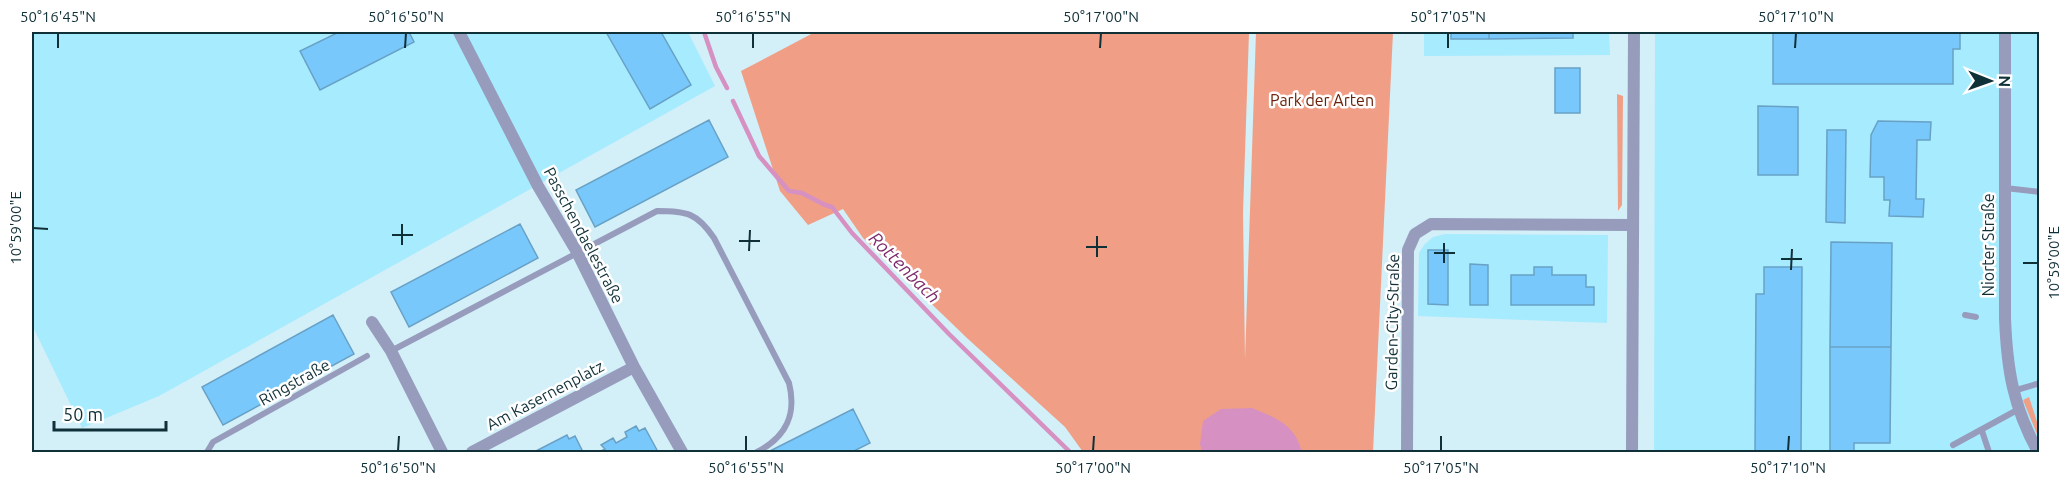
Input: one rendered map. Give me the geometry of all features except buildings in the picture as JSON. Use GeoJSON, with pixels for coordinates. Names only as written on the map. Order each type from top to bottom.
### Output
{"type":"FeatureCollection","features":[{"type":"Feature","properties":{"kind":"street","name":"Passchendaelestraße"},"geometry":{"type":"LineString","coordinates":[[459,32],[538,186],[577,252],[634,367],[682,453]]}},
{"type":"Feature","properties":{"kind":"street"},"geometry":{"type":"LineString","coordinates":[[1632,453],[1634,32]]}},
{"type":"Feature","properties":{"kind":"street","name":"Niorter Straße"},"geometry":{"type":"LineString","coordinates":[[2005,32],[2007,358],[2013,391],[2038,453]]}},
{"type":"Feature","properties":{"kind":"street","name":"Garden-City-Straße"},"geometry":{"type":"LineString","coordinates":[[1407,453],[1408,250],[1414,234],[1431,224],[1632,225]]}},
{"type":"Feature","properties":{"kind":"street"},"geometry":{"type":"LineString","coordinates":[[372,322],[391,351],[442,453]]}},
{"type":"Feature","properties":{"kind":"street","name":"Am Kasernenplatz"},"geometry":{"type":"LineString","coordinates":[[472,453],[634,367]]}},
{"type":"Feature","properties":{"kind":"lane"},"geometry":{"type":"LineString","coordinates":[[2005,188],[2040,192]]}},
{"type":"Feature","properties":{"kind":"lane"},"geometry":{"type":"LineString","coordinates":[[391,351],[657,211],[679,211],[698,219],[714,238],[784,372],[792,392],[790,418],[782,433],[771,445],[757,453]]}},
{"type":"Feature","properties":{"kind":"lane"},"geometry":{"type":"LineString","coordinates":[[1965,315],[1976,317]]}},
{"type":"Feature","properties":{"kind":"lane","name":"Ringstraße"},"geometry":{"type":"LineString","coordinates":[[207,453],[213,442],[367,356]]}},
{"type":"Feature","properties":{"kind":"lane"},"geometry":{"type":"LineString","coordinates":[[2013,391],[2040,383]]}},
{"type":"Feature","properties":{"kind":"lane"},"geometry":{"type":"LineString","coordinates":[[1953,445],[2019,409]]}},
{"type":"Feature","properties":{"kind":"lane"},"geometry":{"type":"LineString","coordinates":[[1982,431],[1989,453]]}},
{"type":"Feature","properties":{"kind":"shaded area"},"geometry":{"type":"Polygon","coordinates":[[[32,32],[688,32],[715,86],[159,396],[82,428],[32,325],[32,32]]]}},
{"type":"Feature","properties":{"kind":"shaded area"},"geometry":{"type":"Polygon","coordinates":[[[1424,32],[1609,32],[1610,55],[1424,56],[1424,32]]]}},
{"type":"Feature","properties":{"kind":"shaded area"},"geometry":{"type":"Polygon","coordinates":[[[1655,32],[2039,32],[2039,452],[1654,452],[1655,32]]]}},
{"type":"Feature","properties":{"kind":"shaded area"},"geometry":{"type":"Polygon","coordinates":[[[1445,234],[1608,235],[1607,323],[1418,316],[1419,253],[1433,237],[1445,234]]]}},
{"type":"Feature","properties":{"kind":"shaded area"},"geometry":{"type":"Polygon","coordinates":[[[1252,408],[1277,419],[1289,428],[1299,442],[1302,452],[1202,452],[1200,444],[1203,421],[1221,409],[1252,408]]]}},
{"type":"Feature","properties":{"kind":"green space","name":"Park der Arten"},"geometry":{"type":"Polygon","coordinates":[[[815,32],[1249,32],[1243,213],[1245,359],[1256,32],[1393,32],[1373,452],[1083,452],[1065,427],[968,339],[863,238],[843,209],[808,225],[780,191],[741,71],[815,32]]]}},
{"type":"Feature","properties":{"kind":"green space"},"geometry":{"type":"Polygon","coordinates":[[[1617,94],[1623,96],[1622,205],[1618,211],[1617,94]]]}},
{"type":"Feature","properties":{"kind":"green space"},"geometry":{"type":"Polygon","coordinates":[[[2029,397],[2039,428],[2039,439],[2023,400],[2029,397]]]}},
{"type":"Feature","properties":{"kind":"waterway","name":"Rottenbach"},"geometry":{"type":"LineString","coordinates":[[704,32],[716,67],[727,88]]}},
{"type":"Feature","properties":{"kind":"waterway","name":"Rottenbach"},"geometry":{"type":"LineString","coordinates":[[733,101],[759,156],[789,191],[802,193],[832,207],[852,233],[949,334],[1070,452]]}}]}
